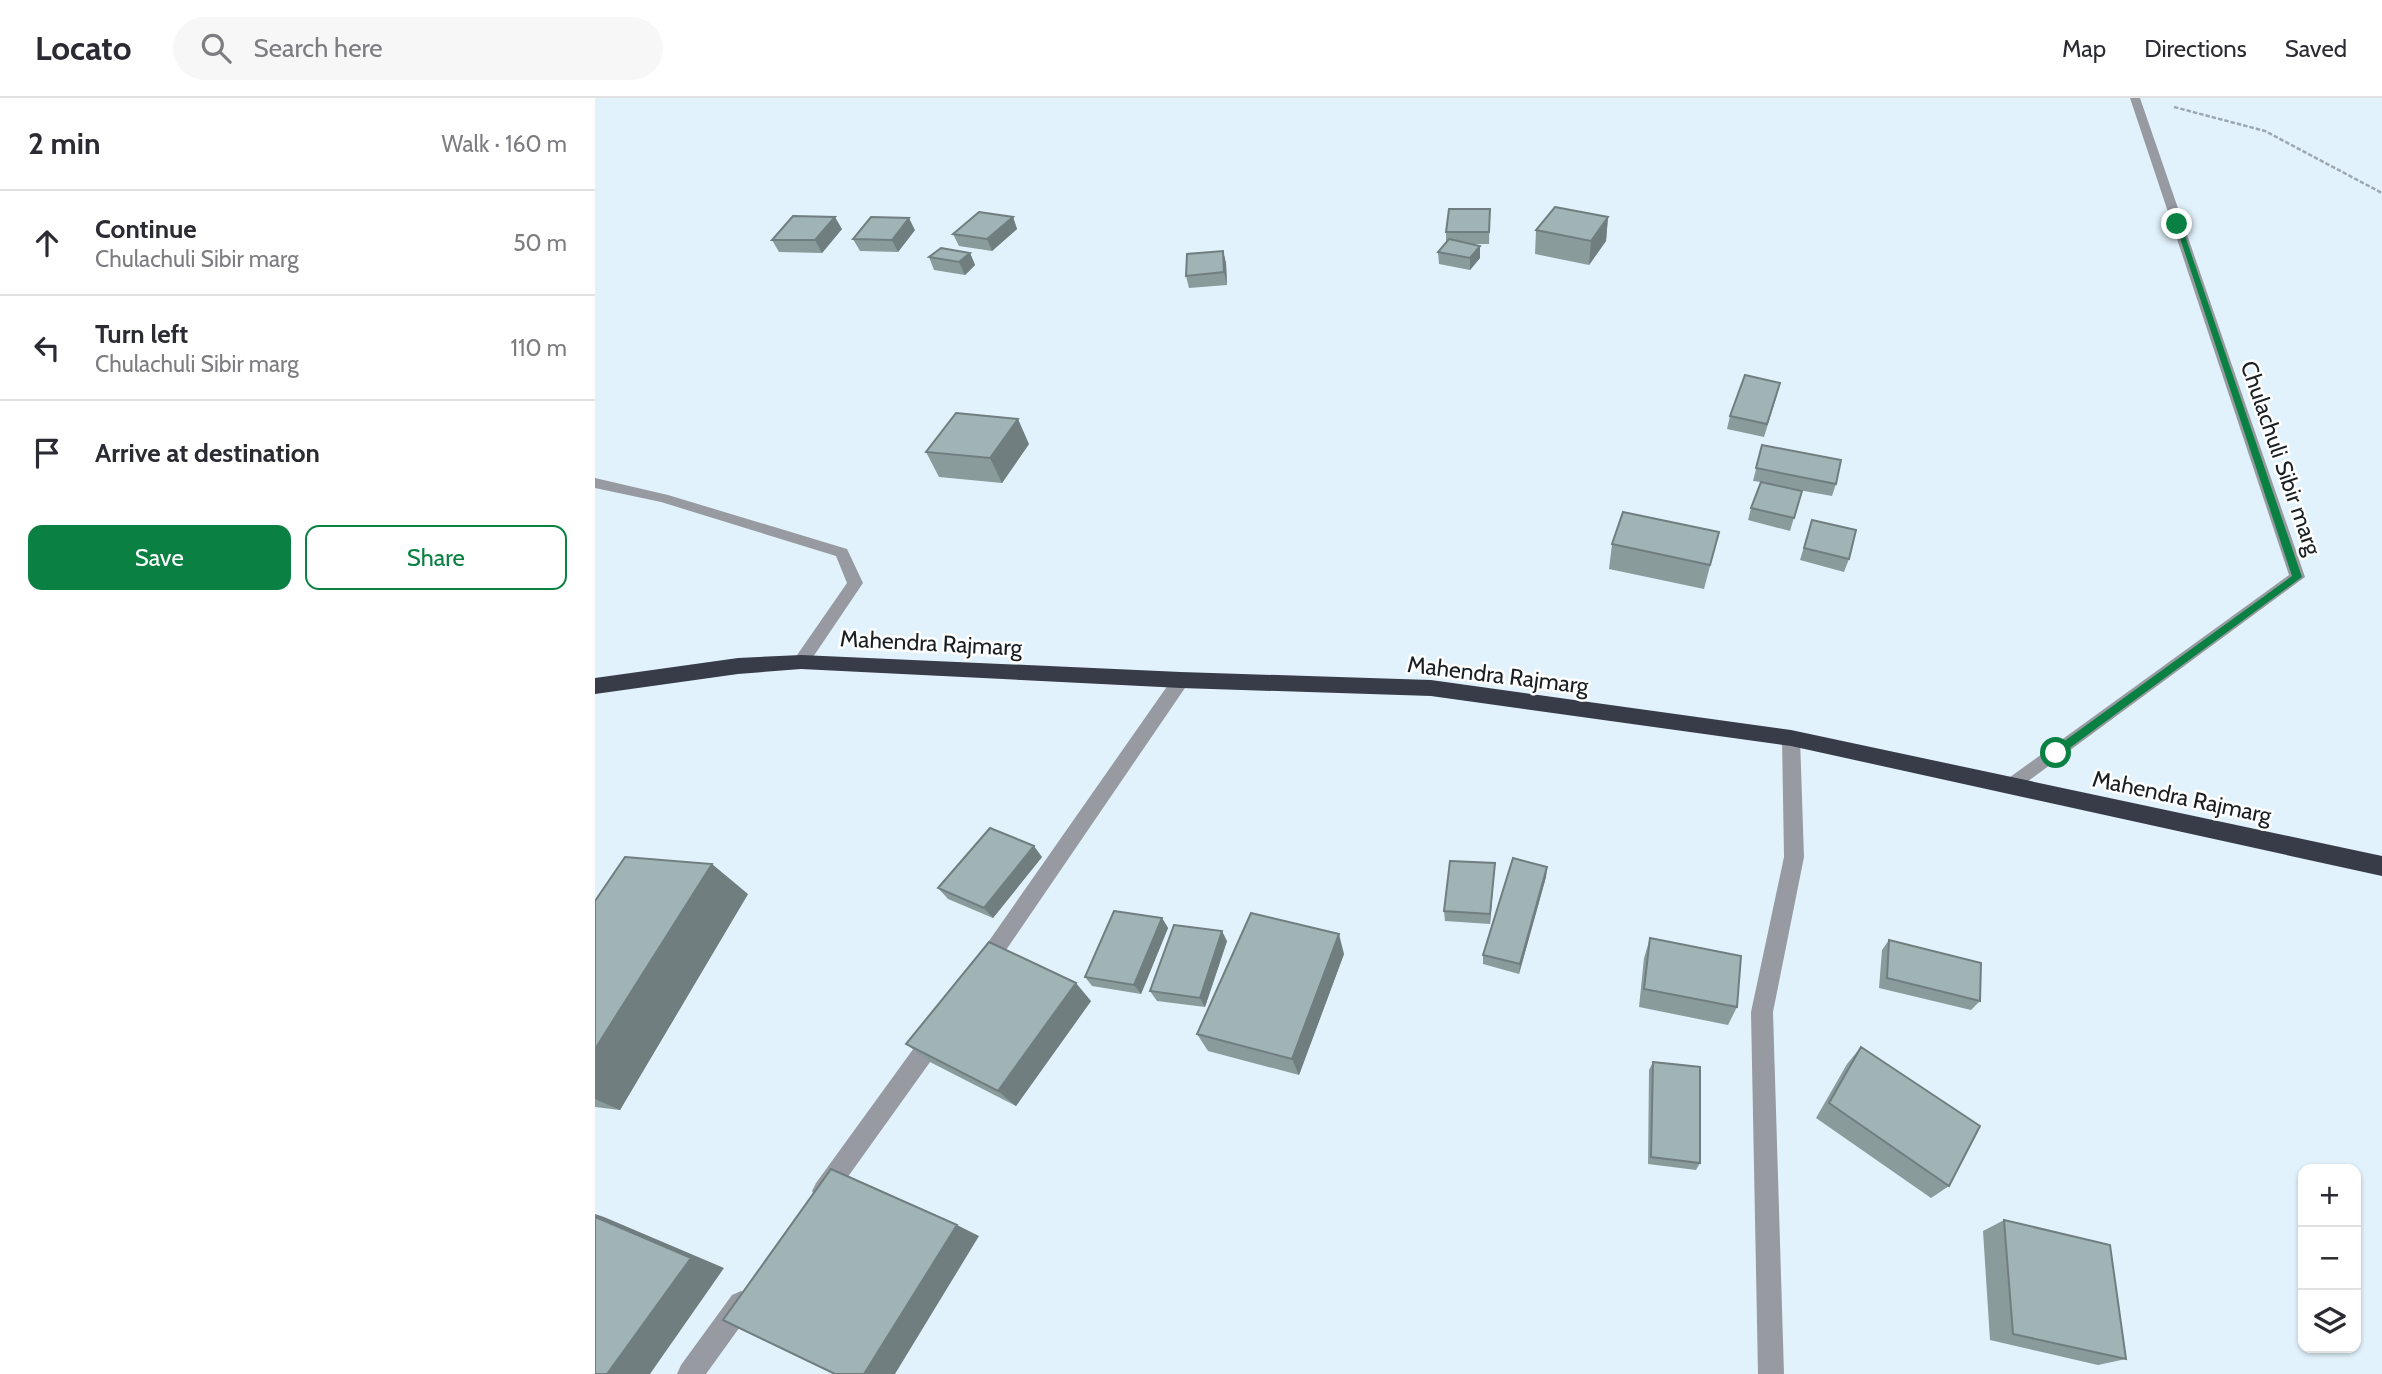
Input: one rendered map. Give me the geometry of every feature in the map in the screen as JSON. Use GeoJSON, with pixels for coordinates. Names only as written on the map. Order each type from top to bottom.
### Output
{"type":"FeatureCollection","features":[{"type":"Feature","properties":{"kind":"highway","name":"Mahendra Rajmarg"},"geometry":{"type":"LineString","coordinates":[[595,686],[738,666],[801,662],[1181,680],[1431,688],[1791,738],[2382,866]]}},
{"type":"Feature","properties":{"kind":"street","name":"Chulachuli Sibir marg"},"geometry":{"type":"LineString","coordinates":[[2012,785],[2297,577],[2135,98]]}},
{"type":"Feature","properties":{"kind":"street"},"geometry":{"type":"LineString","coordinates":[[595,483],[663,498],[842,553],[855,583],[801,662]]}},
{"type":"Feature","properties":{"kind":"street"},"geometry":{"type":"LineString","coordinates":[[971,985],[1181,680]]}},
{"type":"Feature","properties":{"kind":"street"},"geometry":{"type":"LineString","coordinates":[[1771,1374],[1762,1012],[1794,857],[1791,738]]}},
{"type":"Feature","properties":{"kind":"street"},"geometry":{"type":"LineString","coordinates":[[811,1208],[948,1018]]}},
{"type":"Feature","properties":{"kind":"street"},"geometry":{"type":"LineString","coordinates":[[690,1374],[755,1285]]}},
{"type":"Feature","properties":{"kind":"path"},"geometry":{"type":"LineString","coordinates":[[2167,105],[2265,131],[2382,193]]}},
{"type":"Feature","properties":{"kind":"building"},"geometry":{"type":"Polygon","coordinates":[[[1555,207],[1608,217],[1591,241],[1536,230],[1555,207]]]}},
{"type":"Feature","properties":{"kind":"building"},"geometry":{"type":"Polygon","coordinates":[[[1449,209],[1490,209],[1489,232],[1446,232],[1449,209]]]}},
{"type":"Feature","properties":{"kind":"building"},"geometry":{"type":"Polygon","coordinates":[[[979,212],[1013,217],[987,239],[953,234],[979,212]]]}},
{"type":"Feature","properties":{"kind":"building"},"geometry":{"type":"Polygon","coordinates":[[[793,216],[835,217],[815,240],[772,240],[793,216]]]}},
{"type":"Feature","properties":{"kind":"building"},"geometry":{"type":"Polygon","coordinates":[[[871,217],[909,218],[892,240],[853,239],[871,217]]]}},
{"type":"Feature","properties":{"kind":"building"},"geometry":{"type":"Polygon","coordinates":[[[1449,239],[1480,246],[1470,258],[1438,252],[1449,239]]]}},
{"type":"Feature","properties":{"kind":"building"},"geometry":{"type":"Polygon","coordinates":[[[941,248],[970,253],[959,262],[929,257],[941,248]]]}},
{"type":"Feature","properties":{"kind":"building"},"geometry":{"type":"Polygon","coordinates":[[[1223,251],[1224,272],[1186,276],[1187,254],[1223,251]]]}},
{"type":"Feature","properties":{"kind":"building"},"geometry":{"type":"Polygon","coordinates":[[[1745,375],[1780,383],[1767,424],[1730,416],[1745,375]]]}},
{"type":"Feature","properties":{"kind":"building"},"geometry":{"type":"Polygon","coordinates":[[[956,413],[1018,419],[990,458],[926,452],[956,413]]]}},
{"type":"Feature","properties":{"kind":"building"},"geometry":{"type":"Polygon","coordinates":[[[1762,445],[1841,460],[1836,484],[1756,468],[1762,445]]]}},
{"type":"Feature","properties":{"kind":"building"},"geometry":{"type":"Polygon","coordinates":[[[1761,482],[1802,491],[1794,518],[1751,508],[1761,482]]]}},
{"type":"Feature","properties":{"kind":"building"},"geometry":{"type":"Polygon","coordinates":[[[1623,512],[1719,532],[1710,565],[1612,544],[1623,512]]]}},
{"type":"Feature","properties":{"kind":"building"},"geometry":{"type":"Polygon","coordinates":[[[1812,520],[1856,530],[1849,559],[1804,548],[1812,520]]]}},
{"type":"Feature","properties":{"kind":"building"},"geometry":{"type":"Polygon","coordinates":[[[990,828],[1034,846],[984,908],[938,888],[990,828]]]}},
{"type":"Feature","properties":{"kind":"building"},"geometry":{"type":"Polygon","coordinates":[[[625,857],[712,864],[595,1049],[595,901],[625,857]]]}},
{"type":"Feature","properties":{"kind":"building"},"geometry":{"type":"Polygon","coordinates":[[[1513,858],[1547,867],[1520,964],[1483,955],[1513,858]]]}},
{"type":"Feature","properties":{"kind":"building"},"geometry":{"type":"Polygon","coordinates":[[[1450,861],[1495,863],[1490,914],[1444,911],[1450,861]]]}},
{"type":"Feature","properties":{"kind":"building"},"geometry":{"type":"Polygon","coordinates":[[[1114,911],[1162,918],[1134,985],[1085,977],[1114,911]]]}},
{"type":"Feature","properties":{"kind":"building"},"geometry":{"type":"Polygon","coordinates":[[[1251,913],[1339,934],[1292,1059],[1197,1034],[1251,913]]]}},
{"type":"Feature","properties":{"kind":"building"},"geometry":{"type":"Polygon","coordinates":[[[1174,925],[1222,931],[1200,998],[1150,991],[1174,925]]]}},
{"type":"Feature","properties":{"kind":"building"},"geometry":{"type":"Polygon","coordinates":[[[1650,938],[1741,956],[1737,1007],[1644,989],[1650,938]]]}},
{"type":"Feature","properties":{"kind":"building"},"geometry":{"type":"Polygon","coordinates":[[[1889,940],[1981,963],[1980,1001],[1887,978],[1889,940]]]}},
{"type":"Feature","properties":{"kind":"building"},"geometry":{"type":"Polygon","coordinates":[[[989,942],[1076,983],[998,1091],[906,1044],[989,942]]]}},
{"type":"Feature","properties":{"kind":"building"},"geometry":{"type":"Polygon","coordinates":[[[1861,1047],[1980,1126],[1949,1186],[1829,1103],[1861,1047]]]}},
{"type":"Feature","properties":{"kind":"building"},"geometry":{"type":"Polygon","coordinates":[[[1653,1062],[1700,1067],[1700,1163],[1651,1157],[1653,1062]]]}},
{"type":"Feature","properties":{"kind":"building"},"geometry":{"type":"Polygon","coordinates":[[[831,1169],[957,1225],[864,1374],[835,1374],[723,1320],[831,1169]]]}},
{"type":"Feature","properties":{"kind":"building"},"geometry":{"type":"Polygon","coordinates":[[[595,1217],[691,1258],[607,1374],[595,1374],[595,1217]]]}},
{"type":"Feature","properties":{"kind":"building"},"geometry":{"type":"Polygon","coordinates":[[[2004,1220],[2110,1245],[2126,1359],[2013,1334],[2004,1220]]]}},
{"type":"Feature","properties":{"kind":"route"},"geometry":{"type":"LineString","coordinates":[[2056,753],[2297,577],[2177,224]]}}]}
